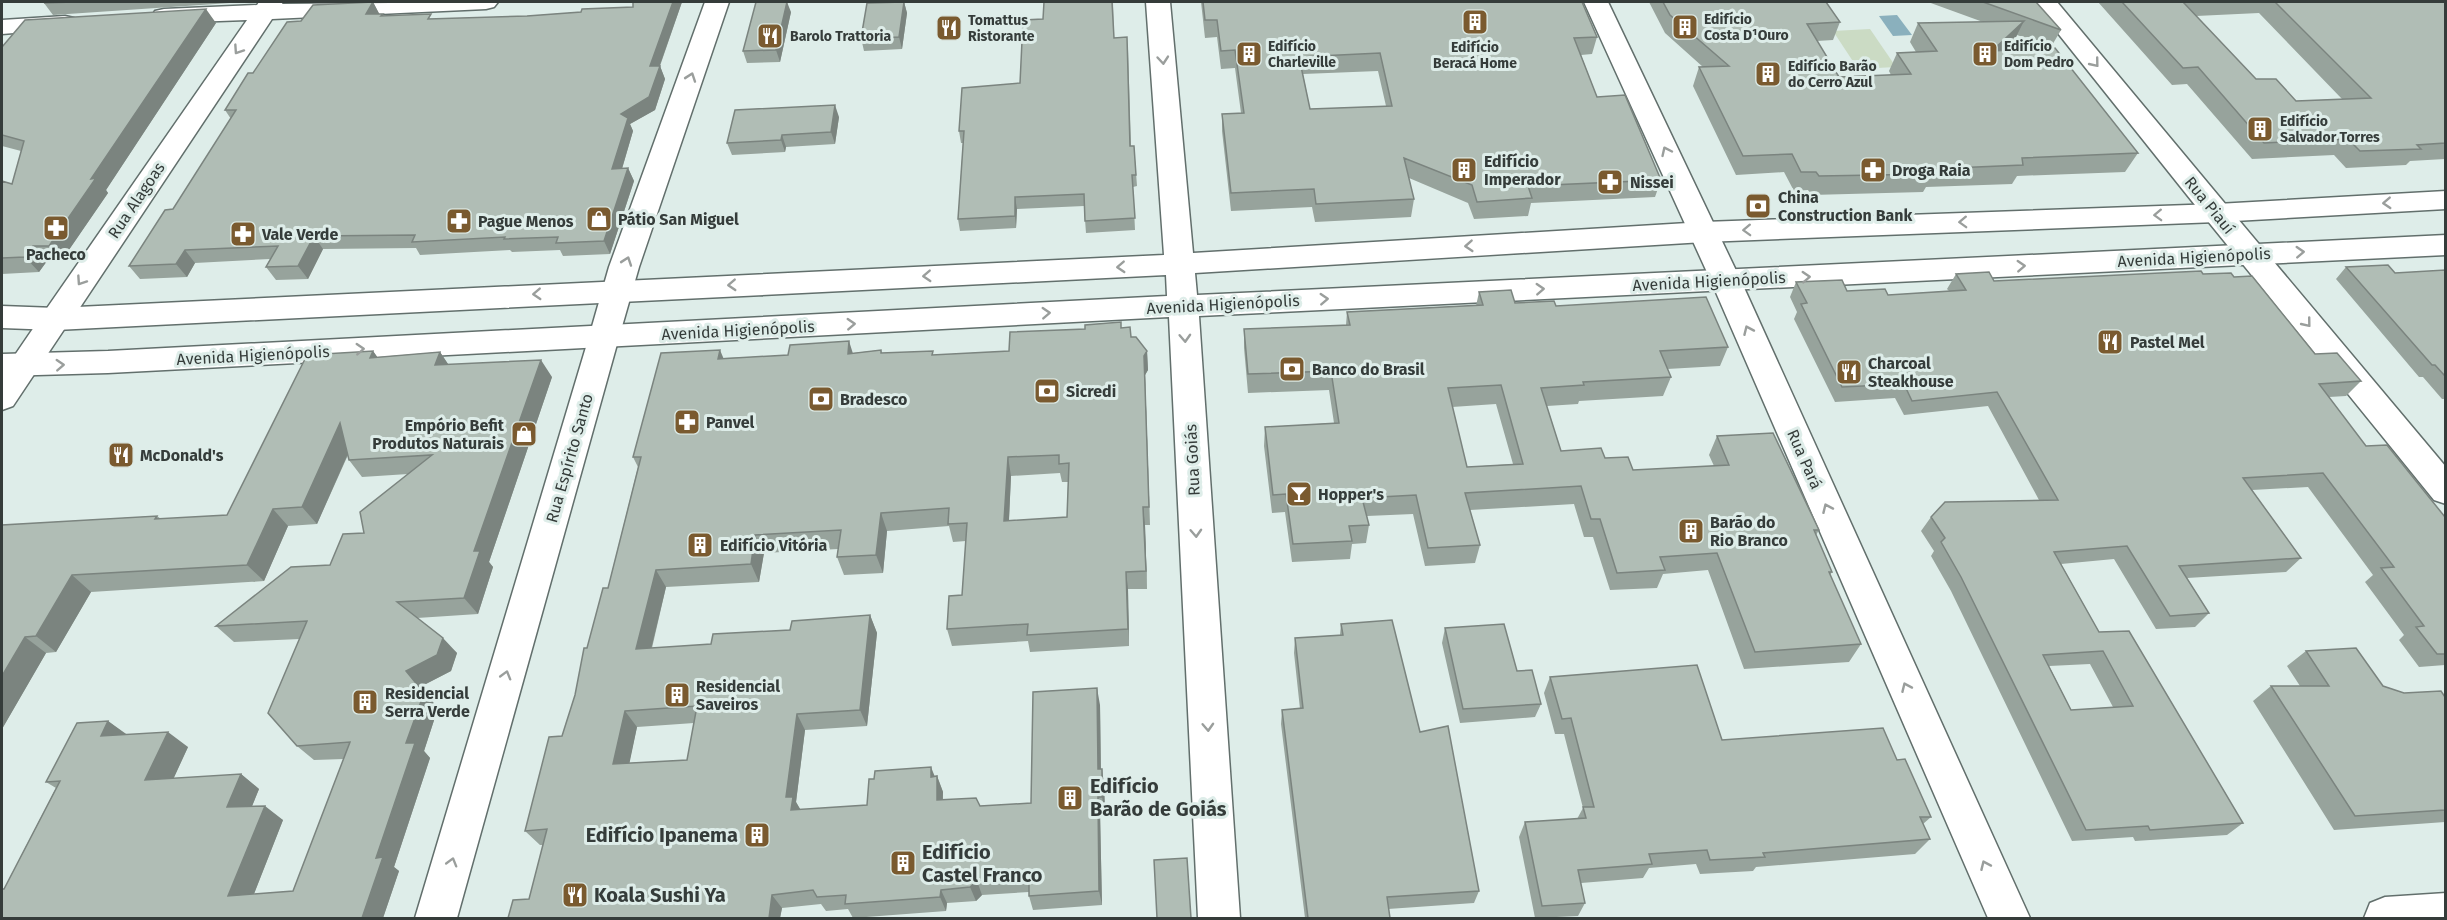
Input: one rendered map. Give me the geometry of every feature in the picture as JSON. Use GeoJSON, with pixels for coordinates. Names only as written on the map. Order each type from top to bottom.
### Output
{"type":"FeatureCollection","features":[{"type":"Feature","properties":{"kind":"main road"},"geometry":{"type":"LineString","coordinates":[[145,18],[268,6],[486,2]]}},
{"type":"Feature","properties":{"kind":"main road","name":"Rua Espírito Santo"},"geometry":{"type":"LineString","coordinates":[[436,918],[617,290],[717,2]]}},
{"type":"Feature","properties":{"kind":"main road","name":"Rua Goiás"},"geometry":{"type":"LineString","coordinates":[[1158,2],[1183,306],[1219,918]]}},
{"type":"Feature","properties":{"kind":"main road","name":"Rua Pará"},"geometry":{"type":"LineString","coordinates":[[1596,2],[1704,232],[2009,918]]}},
{"type":"Feature","properties":{"kind":"main road","name":"Rua Piauí"},"geometry":{"type":"LineString","coordinates":[[2045,2],[2445,490]]}},
{"type":"Feature","properties":{"kind":"main road","name":"Rua Alagoas"},"geometry":{"type":"LineString","coordinates":[[2,398],[12,365],[56,319],[268,6]]}},
{"type":"Feature","properties":{"kind":"main road"},"geometry":{"type":"LineString","coordinates":[[2,27],[85,21]]}},
{"type":"Feature","properties":{"kind":"main road"},"geometry":{"type":"LineString","coordinates":[[2,317],[56,319],[1180,264],[1704,232],[2217,213],[2445,200]]}},
{"type":"Feature","properties":{"kind":"main road","name":"Avenida Higienópolis"},"geometry":{"type":"LineString","coordinates":[[12,365],[2445,245]]}},
{"type":"Feature","properties":{"kind":"main road"},"geometry":{"type":"LineString","coordinates":[[2385,918],[2445,914]]}},
{"type":"Feature","properties":{"kind":"green space"},"geometry":{"type":"Polygon","coordinates":[[[1870,29],[1896,67],[1858,69],[1833,31],[1870,29]]]}},
{"type":"Feature","properties":{"kind":"water"},"geometry":{"type":"Polygon","coordinates":[[[1897,15],[1912,35],[1893,36],[1879,16],[1897,15]]]}},
{"type":"Feature","properties":{"kind":"building"},"geometry":{"type":"Polygon","coordinates":[[[373,2],[366,14],[383,14],[381,16],[431,14],[428,19],[527,16],[581,12],[582,9],[633,7],[633,2],[673,2],[650,66],[660,66],[649,97],[621,114],[628,118],[612,169],[628,168],[604,241],[556,243],[558,237],[504,239],[505,237],[412,242],[415,235],[314,236],[298,266],[266,267],[278,246],[185,250],[176,264],[129,266],[165,210],[173,209],[236,110],[225,110],[248,73],[253,73],[287,22],[301,21],[313,5],[373,2]]]}},
{"type":"Feature","properties":{"kind":"building"},"geometry":{"type":"Polygon","coordinates":[[[756,2],[787,2],[776,50],[743,51],[756,2]]]}},
{"type":"Feature","properties":{"kind":"building"},"geometry":{"type":"Polygon","coordinates":[[[904,2],[899,37],[861,38],[867,3],[904,2]]]}},
{"type":"Feature","properties":{"kind":"building"},"geometry":{"type":"Polygon","coordinates":[[[1044,2],[1112,2],[1114,38],[1127,37],[1130,146],[1134,146],[1136,175],[1132,175],[1135,218],[1085,221],[1084,194],[1015,197],[1015,216],[958,219],[964,131],[959,131],[962,88],[1020,83],[1023,20],[1043,19],[1044,2]]]}},
{"type":"Feature","properties":{"kind":"building"},"geometry":{"type":"Polygon","coordinates":[[[1203,2],[1582,2],[1597,37],[1574,38],[1597,97],[1625,95],[1661,180],[1528,186],[1532,198],[1477,202],[1472,185],[1404,158],[1414,199],[1316,204],[1314,189],[1231,193],[1222,114],[1244,113],[1235,50],[1221,51],[1217,20],[1205,20],[1203,2]],[[1380,53],[1299,57],[1310,109],[1392,106],[1380,53]]]}},
{"type":"Feature","properties":{"kind":"building"},"geometry":{"type":"Polygon","coordinates":[[[1663,2],[1826,2],[1840,22],[1807,24],[1839,77],[1911,74],[1897,53],[1937,51],[1918,23],[2024,21],[1992,51],[2055,48],[2138,153],[2022,158],[2023,165],[1930,169],[1933,174],[1819,176],[1816,172],[1801,172],[1792,154],[1743,156],[1699,67],[1729,66],[1670,15],[1663,2]]]}},
{"type":"Feature","properties":{"kind":"building"},"geometry":{"type":"Polygon","coordinates":[[[1983,2],[2036,2],[2061,30],[1983,2]]]}},
{"type":"Feature","properties":{"kind":"building"},"geometry":{"type":"Polygon","coordinates":[[[2122,2],[2183,2],[2256,79],[2276,79],[2296,101],[2371,98],[2275,2],[2445,2],[2445,143],[2417,145],[2421,149],[2360,151],[2348,139],[2264,143],[2198,67],[2183,68],[2122,2]]]}},
{"type":"Feature","properties":{"kind":"building"},"geometry":{"type":"Polygon","coordinates":[[[206,9],[91,179],[96,178],[49,246],[33,246],[25,257],[2,258],[2,181],[12,184],[24,141],[2,135],[2,47],[25,20],[206,9]]]}},
{"type":"Feature","properties":{"kind":"building"},"geometry":{"type":"Polygon","coordinates":[[[835,105],[831,132],[782,135],[781,140],[727,143],[735,110],[835,105]]]}},
{"type":"Feature","properties":{"kind":"building"},"geometry":{"type":"Polygon","coordinates":[[[2388,265],[2395,273],[2445,270],[2445,376],[2435,365],[2432,365],[2346,267],[2388,265]]]}},
{"type":"Feature","properties":{"kind":"building"},"geometry":{"type":"Polygon","coordinates":[[[2201,271],[2203,274],[2231,273],[2234,277],[2252,276],[2315,354],[2337,353],[2361,381],[2319,384],[2366,446],[2387,445],[2445,517],[2445,654],[2437,654],[2416,627],[2424,626],[2381,568],[2394,567],[2323,473],[2243,478],[2301,558],[2179,566],[2209,613],[2170,616],[2127,546],[2054,552],[2099,632],[2129,631],[2243,823],[2150,830],[2148,826],[2086,830],[1961,577],[1941,542],[1945,538],[1931,517],[1945,502],[2058,500],[1997,392],[1912,401],[1904,384],[1842,387],[1801,304],[1807,303],[1796,282],[1842,280],[1847,291],[1885,289],[1888,295],[1966,290],[1956,274],[1989,272],[1994,281],[2201,271]],[[2103,651],[2043,655],[2071,710],[2133,706],[2103,651]]]}},
{"type":"Feature","properties":{"kind":"building"},"geometry":{"type":"Polygon","coordinates":[[[1511,290],[1515,303],[1554,301],[1556,306],[1706,297],[1728,347],[1660,351],[1671,377],[1583,382],[1584,385],[1541,388],[1561,451],[1601,448],[1605,458],[1628,457],[1633,470],[1729,465],[1717,436],[1773,433],[1819,530],[1814,530],[1832,572],[1829,572],[1861,644],[1755,652],[1717,553],[1660,557],[1665,570],[1617,573],[1600,519],[1591,519],[1581,486],[1465,493],[1480,545],[1428,548],[1416,495],[1362,498],[1369,525],[1349,526],[1352,541],[1293,544],[1286,494],[1273,495],[1265,427],[1339,423],[1331,371],[1248,374],[1244,329],[1350,325],[1347,312],[1483,305],[1479,292],[1511,290]],[[1501,385],[1448,388],[1467,467],[1523,464],[1501,385]]]}},
{"type":"Feature","properties":{"kind":"building"},"geometry":{"type":"Polygon","coordinates":[[[1121,322],[1121,328],[1130,327],[1131,337],[1136,337],[1147,351],[1144,356],[1149,507],[1143,507],[1146,571],[1126,572],[1128,629],[1027,635],[1028,624],[947,629],[949,596],[962,595],[967,523],[948,524],[949,508],[881,513],[876,555],[837,557],[841,530],[755,535],[751,564],[656,570],[636,649],[711,644],[713,634],[790,630],[792,621],[870,615],[860,710],[797,714],[786,797],[793,797],[791,810],[867,805],[869,779],[874,779],[875,771],[931,767],[931,777],[937,776],[937,800],[976,798],[980,806],[1031,803],[1033,692],[1097,688],[1098,769],[1102,769],[1102,797],[1098,797],[1099,891],[1029,896],[1029,878],[977,881],[970,887],[941,890],[940,897],[845,904],[846,895],[817,897],[813,890],[772,895],[769,918],[508,918],[513,900],[529,899],[547,829],[525,831],[549,737],[562,736],[575,695],[584,648],[587,648],[603,588],[608,588],[641,457],[633,457],[661,353],[720,350],[718,359],[788,355],[790,345],[849,341],[848,354],[881,350],[881,353],[933,351],[932,355],[1009,351],[1010,332],[1085,329],[1085,325],[1121,322]],[[1059,455],[1008,457],[1004,521],[1067,517],[1069,463],[1059,464],[1059,455]],[[697,706],[625,711],[613,764],[687,760],[697,706]]]}},
{"type":"Feature","properties":{"kind":"building"},"geometry":{"type":"Polygon","coordinates":[[[373,351],[370,358],[440,352],[435,365],[541,360],[474,551],[480,551],[464,598],[397,602],[443,638],[437,655],[406,671],[424,693],[406,743],[415,743],[376,858],[383,857],[362,918],[2,918],[2,889],[60,781],[46,782],[77,723],[108,721],[101,736],[168,732],[145,780],[241,774],[227,807],[265,806],[228,896],[293,891],[350,742],[297,746],[268,713],[307,621],[216,626],[291,567],[330,565],[343,534],[364,533],[360,512],[432,455],[349,460],[340,423],[302,507],[273,509],[247,565],[72,575],[36,636],[25,637],[2,676],[2,525],[157,516],[155,519],[227,515],[307,355],[373,351]]]}},
{"type":"Feature","properties":{"kind":"building"},"geometry":{"type":"Polygon","coordinates":[[[1392,620],[1420,732],[1448,726],[1479,891],[1387,897],[1390,918],[1308,918],[1282,710],[1303,708],[1295,638],[1343,635],[1341,624],[1392,620]]]}},
{"type":"Feature","properties":{"kind":"building"},"geometry":{"type":"Polygon","coordinates":[[[1504,624],[1517,671],[1532,670],[1541,704],[1463,709],[1445,628],[1504,624]]]}},
{"type":"Feature","properties":{"kind":"building"},"geometry":{"type":"Polygon","coordinates":[[[2356,648],[2383,686],[2404,693],[2441,691],[2445,697],[2445,810],[2355,816],[2271,686],[2329,686],[2306,651],[2356,648]]]}},
{"type":"Feature","properties":{"kind":"building"},"geometry":{"type":"Polygon","coordinates":[[[1697,665],[1722,740],[1883,728],[1897,760],[1905,759],[1931,817],[1920,817],[1930,839],[1763,853],[1765,857],[1710,860],[1707,850],[1649,854],[1652,864],[1578,870],[1585,903],[1542,906],[1525,822],[1586,818],[1583,807],[1594,807],[1571,718],[1562,719],[1550,677],[1697,665]]]}},
{"type":"Feature","properties":{"kind":"building"},"geometry":{"type":"Polygon","coordinates":[[[1187,858],[1191,918],[1157,918],[1154,860],[1187,858]]]}},
{"type":"Feature","properties":{"kind":"place","name":"Edifício Beracá Home"},"geometry":{"type":"Point","coordinates":[1475,22]}},
{"type":"Feature","properties":{"kind":"place","name":"Edifício Costa D¹Ouro"},"geometry":{"type":"Point","coordinates":[1685,27]}},
{"type":"Feature","properties":{"kind":"place","name":"Tomattus Ristorante"},"geometry":{"type":"Point","coordinates":[949,28]}},
{"type":"Feature","properties":{"kind":"place","name":"Barolo Trattoria"},"geometry":{"type":"Point","coordinates":[770,36]}},
{"type":"Feature","properties":{"kind":"place","name":"Edifício Charleville"},"geometry":{"type":"Point","coordinates":[1249,54]}},
{"type":"Feature","properties":{"kind":"place","name":"Edifício Dom Pedro"},"geometry":{"type":"Point","coordinates":[1985,54]}},
{"type":"Feature","properties":{"kind":"place","name":"Edifício Barão do Cerro Azul"},"geometry":{"type":"Point","coordinates":[1768,74]}},
{"type":"Feature","properties":{"kind":"place","name":"Edifício Salvador Torres"},"geometry":{"type":"Point","coordinates":[2260,129]}},
{"type":"Feature","properties":{"kind":"place","name":"Edifício Imperador"},"geometry":{"type":"Point","coordinates":[1464,170]}},
{"type":"Feature","properties":{"kind":"place","name":"Droga Raia"},"geometry":{"type":"Point","coordinates":[1873,170]}},
{"type":"Feature","properties":{"kind":"place","name":"Nissei"},"geometry":{"type":"Point","coordinates":[1610,182]}},
{"type":"Feature","properties":{"kind":"place","name":"China Construction Bank"},"geometry":{"type":"Point","coordinates":[1758,206]}},
{"type":"Feature","properties":{"kind":"place","name":"Pátio San Miguel"},"geometry":{"type":"Point","coordinates":[599,219]}},
{"type":"Feature","properties":{"kind":"place","name":"Pague Menos"},"geometry":{"type":"Point","coordinates":[459,221]}},
{"type":"Feature","properties":{"kind":"place","name":"Pacheco"},"geometry":{"type":"Point","coordinates":[56,228]}},
{"type":"Feature","properties":{"kind":"place","name":"Vale Verde"},"geometry":{"type":"Point","coordinates":[243,234]}},
{"type":"Feature","properties":{"kind":"place","name":"Pastel Mel"},"geometry":{"type":"Point","coordinates":[2110,342]}},
{"type":"Feature","properties":{"kind":"place","name":"Banco do Brasil"},"geometry":{"type":"Point","coordinates":[1292,369]}},
{"type":"Feature","properties":{"kind":"place","name":"Charcoal Steakhouse"},"geometry":{"type":"Point","coordinates":[1849,372]}},
{"type":"Feature","properties":{"kind":"place","name":"Sicredi"},"geometry":{"type":"Point","coordinates":[1047,391]}},
{"type":"Feature","properties":{"kind":"place","name":"Bradesco"},"geometry":{"type":"Point","coordinates":[821,399]}},
{"type":"Feature","properties":{"kind":"place","name":"Panvel"},"geometry":{"type":"Point","coordinates":[687,422]}},
{"type":"Feature","properties":{"kind":"place","name":"Empório Befit Produtos Naturais"},"geometry":{"type":"Point","coordinates":[524,434]}},
{"type":"Feature","properties":{"kind":"place","name":"McDonald's"},"geometry":{"type":"Point","coordinates":[121,455]}},
{"type":"Feature","properties":{"kind":"place","name":"Hopper's"},"geometry":{"type":"Point","coordinates":[1299,494]}},
{"type":"Feature","properties":{"kind":"place","name":"Barão do Rio Branco"},"geometry":{"type":"Point","coordinates":[1691,531]}},
{"type":"Feature","properties":{"kind":"place","name":"Edifício Vitória"},"geometry":{"type":"Point","coordinates":[700,545]}},
{"type":"Feature","properties":{"kind":"place","name":"Residencial Saveiros"},"geometry":{"type":"Point","coordinates":[677,695]}},
{"type":"Feature","properties":{"kind":"place","name":"Residencial Serra Verde"},"geometry":{"type":"Point","coordinates":[365,702]}},
{"type":"Feature","properties":{"kind":"place","name":"Edifício Barão de Goiás"},"geometry":{"type":"Point","coordinates":[1070,798]}},
{"type":"Feature","properties":{"kind":"place","name":"Edifício Ipanema"},"geometry":{"type":"Point","coordinates":[757,835]}},
{"type":"Feature","properties":{"kind":"place","name":"Edifício Castel Franco"},"geometry":{"type":"Point","coordinates":[903,863]}},
{"type":"Feature","properties":{"kind":"place","name":"Koala Sushi Ya"},"geometry":{"type":"Point","coordinates":[575,895]}}]}
